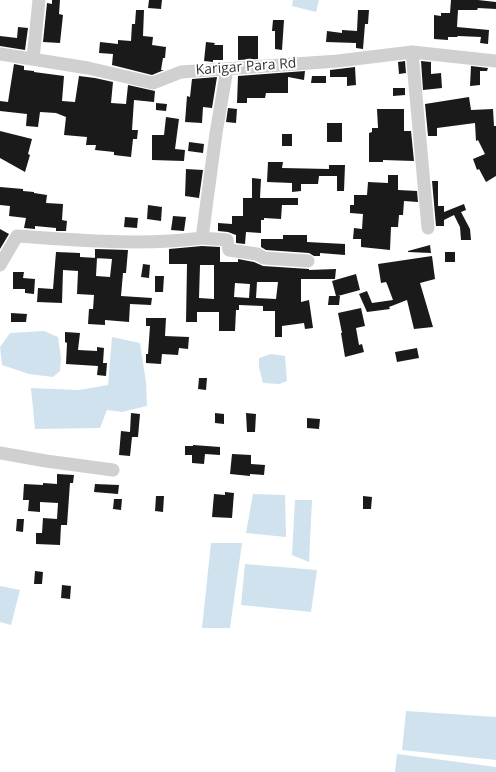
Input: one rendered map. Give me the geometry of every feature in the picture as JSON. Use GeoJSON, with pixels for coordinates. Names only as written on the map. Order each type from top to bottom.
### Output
{"type":"FeatureCollection","features":[{"type":"Feature","properties":{"kind":"street"},"geometry":{"type":"LineString","coordinates":[[33,59],[39,0]]}},
{"type":"Feature","properties":{"kind":"street"},"geometry":{"type":"LineString","coordinates":[[412,52],[428,228]]}},
{"type":"Feature","properties":{"kind":"street","name":"Karigar Para Rd"},"geometry":{"type":"LineString","coordinates":[[0,54],[88,68],[153,83],[181,72],[338,61],[412,52],[496,61]]}},
{"type":"Feature","properties":{"kind":"street"},"geometry":{"type":"LineString","coordinates":[[202,238],[216,133],[227,69]]}},
{"type":"Feature","properties":{"kind":"street"},"geometry":{"type":"LineString","coordinates":[[0,265],[17,236],[108,242],[179,241],[202,238],[227,240],[229,250],[257,254],[264,258],[308,261]]}},
{"type":"Feature","properties":{"kind":"street"},"geometry":{"type":"LineString","coordinates":[[0,453],[46,462],[113,470]]}},
{"type":"Feature","properties":{"kind":"water"},"geometry":{"type":"Polygon","coordinates":[[[293,0],[319,0],[316,12],[292,6],[293,0]]]}},
{"type":"Feature","properties":{"kind":"water"},"geometry":{"type":"Polygon","coordinates":[[[44,331],[58,337],[61,358],[60,371],[53,377],[29,374],[2,365],[0,347],[10,333],[44,331]]]}},
{"type":"Feature","properties":{"kind":"water"},"geometry":{"type":"Polygon","coordinates":[[[112,337],[140,343],[146,382],[147,406],[122,412],[107,410],[100,428],[35,429],[31,388],[79,390],[108,385],[112,337]]]}},
{"type":"Feature","properties":{"kind":"water"},"geometry":{"type":"Polygon","coordinates":[[[271,354],[285,356],[287,381],[279,384],[263,383],[259,367],[259,358],[271,354]]]}},
{"type":"Feature","properties":{"kind":"water"},"geometry":{"type":"Polygon","coordinates":[[[253,494],[285,495],[286,537],[246,533],[253,494]]]}},
{"type":"Feature","properties":{"kind":"water"},"geometry":{"type":"Polygon","coordinates":[[[295,500],[312,500],[309,562],[292,555],[295,500]]]}},
{"type":"Feature","properties":{"kind":"water"},"geometry":{"type":"Polygon","coordinates":[[[211,543],[242,543],[230,628],[202,628],[211,543]]]}},
{"type":"Feature","properties":{"kind":"water"},"geometry":{"type":"Polygon","coordinates":[[[245,564],[317,570],[311,612],[241,605],[245,564]]]}},
{"type":"Feature","properties":{"kind":"water"},"geometry":{"type":"Polygon","coordinates":[[[0,586],[20,590],[11,625],[0,622],[0,586]]]}},
{"type":"Feature","properties":{"kind":"water"},"geometry":{"type":"Polygon","coordinates":[[[406,711],[496,717],[496,760],[402,750],[406,711]]]}},
{"type":"Feature","properties":{"kind":"water"},"geometry":{"type":"Polygon","coordinates":[[[397,754],[496,767],[496,772],[395,772],[397,754]]]}},
{"type":"Feature","properties":{"kind":"building"},"geometry":{"type":"Polygon","coordinates":[[[52,0],[60,0],[59,14],[63,15],[60,43],[43,42],[47,3],[52,4],[52,0]]]}},
{"type":"Feature","properties":{"kind":"building"},"geometry":{"type":"Polygon","coordinates":[[[149,0],[162,0],[161,9],[148,8],[149,0]]]}},
{"type":"Feature","properties":{"kind":"building"},"geometry":{"type":"Polygon","coordinates":[[[451,0],[496,2],[496,9],[478,8],[477,10],[458,10],[457,27],[489,30],[488,44],[480,43],[481,37],[458,36],[448,37],[448,40],[434,39],[434,15],[441,16],[441,13],[450,13],[451,0]]]}},
{"type":"Feature","properties":{"kind":"building"},"geometry":{"type":"Polygon","coordinates":[[[136,10],[144,10],[143,36],[153,37],[152,45],[166,47],[165,58],[163,58],[161,70],[164,70],[152,75],[112,65],[113,54],[99,53],[100,42],[118,44],[118,40],[131,41],[132,24],[135,24],[136,10]]]}},
{"type":"Feature","properties":{"kind":"building"},"geometry":{"type":"Polygon","coordinates":[[[358,10],[369,10],[368,24],[365,24],[363,49],[356,48],[356,43],[326,42],[327,31],[342,33],[342,30],[357,31],[358,10]]]}},
{"type":"Feature","properties":{"kind":"building"},"geometry":{"type":"Polygon","coordinates":[[[273,20],[284,20],[282,50],[275,49],[275,31],[272,31],[273,20]]]}},
{"type":"Feature","properties":{"kind":"building"},"geometry":{"type":"Polygon","coordinates":[[[18,27],[28,28],[25,50],[0,46],[0,36],[17,38],[18,27]]]}},
{"type":"Feature","properties":{"kind":"building"},"geometry":{"type":"Polygon","coordinates":[[[238,36],[258,36],[258,59],[238,60],[238,36]]]}},
{"type":"Feature","properties":{"kind":"building"},"geometry":{"type":"Polygon","coordinates":[[[206,42],[215,43],[214,45],[223,45],[223,60],[213,60],[213,62],[204,61],[206,42]]]}},
{"type":"Feature","properties":{"kind":"building"},"geometry":{"type":"Polygon","coordinates":[[[405,61],[406,73],[399,74],[398,62],[405,61]]]}},
{"type":"Feature","properties":{"kind":"building"},"geometry":{"type":"Polygon","coordinates":[[[421,61],[431,62],[431,74],[441,73],[442,88],[423,90],[421,61]]]}},
{"type":"Feature","properties":{"kind":"building"},"geometry":{"type":"Polygon","coordinates":[[[14,64],[24,66],[24,70],[64,76],[62,101],[75,102],[79,76],[113,82],[111,103],[126,104],[128,85],[155,91],[154,102],[134,100],[132,130],[138,130],[137,139],[133,139],[131,157],[114,155],[114,152],[95,150],[96,145],[86,145],[87,137],[64,135],[66,117],[56,113],[40,112],[38,127],[26,126],[27,114],[0,111],[0,101],[8,102],[14,64]]]}},
{"type":"Feature","properties":{"kind":"building"},"geometry":{"type":"Polygon","coordinates":[[[471,66],[488,68],[487,71],[480,71],[480,85],[470,86],[471,66]]]}},
{"type":"Feature","properties":{"kind":"building"},"geometry":{"type":"Polygon","coordinates":[[[355,67],[356,85],[347,86],[347,77],[330,77],[330,70],[355,67]]]}},
{"type":"Feature","properties":{"kind":"building"},"geometry":{"type":"Polygon","coordinates":[[[305,71],[304,80],[288,77],[288,93],[266,93],[265,98],[247,98],[247,103],[237,103],[238,76],[305,71]]]}},
{"type":"Feature","properties":{"kind":"building"},"geometry":{"type":"Polygon","coordinates":[[[312,76],[326,76],[326,83],[311,83],[312,76]]]}},
{"type":"Feature","properties":{"kind":"building"},"geometry":{"type":"Polygon","coordinates":[[[217,77],[212,108],[203,107],[202,123],[185,122],[187,96],[190,97],[192,79],[217,77]]]}},
{"type":"Feature","properties":{"kind":"building"},"geometry":{"type":"Polygon","coordinates":[[[393,88],[405,88],[405,95],[393,96],[393,88]]]}},
{"type":"Feature","properties":{"kind":"building"},"geometry":{"type":"Polygon","coordinates":[[[469,97],[471,110],[493,109],[494,126],[496,126],[496,176],[486,182],[479,169],[477,170],[473,159],[485,154],[478,140],[476,141],[475,123],[437,128],[437,136],[428,136],[425,104],[469,97]]]}},
{"type":"Feature","properties":{"kind":"building"},"geometry":{"type":"Polygon","coordinates":[[[156,103],[167,104],[166,111],[156,110],[156,103]]]}},
{"type":"Feature","properties":{"kind":"building"},"geometry":{"type":"Polygon","coordinates":[[[228,108],[237,109],[236,123],[226,122],[228,108]]]}},
{"type":"Feature","properties":{"kind":"building"},"geometry":{"type":"Polygon","coordinates":[[[377,109],[404,109],[404,131],[411,131],[414,161],[383,160],[383,162],[369,162],[369,133],[372,132],[372,128],[378,128],[377,109]]]}},
{"type":"Feature","properties":{"kind":"building"},"geometry":{"type":"Polygon","coordinates":[[[166,117],[179,119],[175,149],[185,150],[184,161],[152,160],[152,135],[164,135],[166,117]]]}},
{"type":"Feature","properties":{"kind":"building"},"geometry":{"type":"Polygon","coordinates":[[[327,123],[342,123],[342,142],[327,142],[327,123]]]}},
{"type":"Feature","properties":{"kind":"building"},"geometry":{"type":"Polygon","coordinates":[[[0,131],[32,139],[28,154],[30,155],[25,172],[0,158],[0,131]]]}},
{"type":"Feature","properties":{"kind":"building"},"geometry":{"type":"Polygon","coordinates":[[[282,134],[292,134],[292,146],[282,146],[282,134]]]}},
{"type":"Feature","properties":{"kind":"building"},"geometry":{"type":"Polygon","coordinates":[[[189,142],[204,144],[203,153],[188,151],[189,142]]]}},
{"type":"Feature","properties":{"kind":"building"},"geometry":{"type":"Polygon","coordinates":[[[268,162],[283,162],[282,168],[329,169],[329,165],[345,165],[344,191],[337,191],[337,176],[319,176],[318,184],[301,184],[301,191],[292,192],[292,183],[267,182],[268,162]]]}},
{"type":"Feature","properties":{"kind":"building"},"geometry":{"type":"Polygon","coordinates":[[[186,169],[203,170],[199,198],[185,196],[186,169]]]}},
{"type":"Feature","properties":{"kind":"building"},"geometry":{"type":"Polygon","coordinates":[[[388,175],[398,175],[398,190],[417,191],[418,202],[404,201],[403,215],[399,215],[398,227],[391,227],[390,250],[361,247],[361,239],[353,239],[354,228],[362,229],[363,214],[350,213],[350,205],[354,205],[354,195],[367,195],[368,182],[388,183],[388,175]]]}},
{"type":"Feature","properties":{"kind":"building"},"geometry":{"type":"Polygon","coordinates":[[[252,178],[261,179],[260,198],[298,198],[298,205],[282,205],[281,219],[264,218],[264,220],[261,220],[261,233],[246,232],[245,244],[236,243],[236,235],[218,231],[218,223],[232,224],[232,216],[243,216],[243,198],[252,198],[252,178]]]}},
{"type":"Feature","properties":{"kind":"building"},"geometry":{"type":"Polygon","coordinates":[[[432,181],[438,181],[438,206],[444,206],[444,212],[464,204],[466,210],[461,212],[470,229],[471,240],[461,240],[460,227],[454,215],[444,220],[444,226],[436,226],[432,181]]]}},
{"type":"Feature","properties":{"kind":"building"},"geometry":{"type":"Polygon","coordinates":[[[0,187],[23,189],[23,191],[47,195],[46,203],[63,204],[62,220],[67,221],[66,231],[56,231],[56,228],[35,226],[35,229],[24,228],[26,218],[9,216],[10,206],[0,205],[0,187]]]}},
{"type":"Feature","properties":{"kind":"building"},"geometry":{"type":"Polygon","coordinates":[[[148,205],[162,207],[161,221],[147,219],[148,205]]]}},
{"type":"Feature","properties":{"kind":"building"},"geometry":{"type":"Polygon","coordinates":[[[173,216],[186,217],[184,231],[171,230],[173,216]]]}},
{"type":"Feature","properties":{"kind":"building"},"geometry":{"type":"Polygon","coordinates":[[[125,217],[138,218],[137,228],[124,227],[125,217]]]}},
{"type":"Feature","properties":{"kind":"building"},"geometry":{"type":"Polygon","coordinates":[[[0,229],[9,234],[0,249],[0,229]]]}},
{"type":"Feature","properties":{"kind":"building"},"geometry":{"type":"Polygon","coordinates":[[[283,235],[307,235],[307,242],[345,244],[345,255],[320,253],[320,256],[314,256],[309,253],[266,250],[261,247],[261,239],[283,239],[283,235]]]}},
{"type":"Feature","properties":{"kind":"building"},"geometry":{"type":"Polygon","coordinates":[[[430,245],[431,253],[408,252],[408,251],[430,245]]]}},
{"type":"Feature","properties":{"kind":"building"},"geometry":{"type":"Polygon","coordinates":[[[202,246],[220,247],[220,262],[238,262],[238,259],[254,262],[263,266],[309,270],[336,269],[335,279],[301,279],[301,302],[309,300],[313,328],[305,329],[304,323],[282,326],[282,337],[275,337],[275,311],[263,311],[263,306],[239,305],[239,310],[236,310],[235,331],[219,331],[219,312],[197,312],[197,322],[186,322],[187,264],[169,264],[169,249],[202,246]],[[200,265],[199,298],[214,299],[214,265],[200,265]],[[257,282],[256,298],[276,299],[278,282],[257,282]],[[235,283],[234,297],[249,298],[250,284],[235,283]]]}},
{"type":"Feature","properties":{"kind":"building"},"geometry":{"type":"Polygon","coordinates":[[[95,249],[128,250],[126,273],[123,273],[121,296],[152,298],[151,305],[130,304],[129,322],[105,320],[105,325],[88,324],[89,309],[93,309],[94,295],[77,294],[78,271],[63,270],[62,303],[37,302],[38,288],[53,289],[56,252],[80,253],[80,257],[95,258],[95,249]],[[97,258],[96,276],[110,277],[112,259],[97,258]]]}},
{"type":"Feature","properties":{"kind":"building"},"geometry":{"type":"Polygon","coordinates":[[[445,252],[455,252],[455,262],[445,262],[445,252]]]}},
{"type":"Feature","properties":{"kind":"building"},"geometry":{"type":"Polygon","coordinates":[[[432,256],[435,279],[420,283],[433,327],[414,329],[407,300],[389,307],[390,309],[367,312],[359,294],[367,291],[372,303],[393,300],[386,282],[381,283],[378,264],[432,256]]]}},
{"type":"Feature","properties":{"kind":"building"},"geometry":{"type":"Polygon","coordinates":[[[143,264],[150,265],[149,278],[141,277],[143,264]]]}},
{"type":"Feature","properties":{"kind":"building"},"geometry":{"type":"Polygon","coordinates":[[[13,272],[24,272],[23,278],[35,279],[34,294],[25,293],[25,289],[13,289],[13,272]]]}},
{"type":"Feature","properties":{"kind":"building"},"geometry":{"type":"Polygon","coordinates":[[[356,274],[360,290],[338,296],[340,296],[339,305],[328,305],[329,296],[336,296],[332,281],[356,274]]]}},
{"type":"Feature","properties":{"kind":"building"},"geometry":{"type":"Polygon","coordinates":[[[155,276],[164,276],[163,292],[155,292],[155,276]]]}},
{"type":"Feature","properties":{"kind":"building"},"geometry":{"type":"Polygon","coordinates":[[[361,308],[365,326],[356,328],[359,345],[362,344],[364,352],[345,357],[338,313],[361,308]]]}},
{"type":"Feature","properties":{"kind":"building"},"geometry":{"type":"Polygon","coordinates":[[[11,313],[27,314],[26,322],[11,322],[11,313]]]}},
{"type":"Feature","properties":{"kind":"building"},"geometry":{"type":"Polygon","coordinates":[[[146,318],[166,318],[165,336],[189,337],[188,349],[179,348],[178,355],[162,354],[161,364],[146,363],[150,326],[146,326],[146,318]]]}},
{"type":"Feature","properties":{"kind":"building"},"geometry":{"type":"Polygon","coordinates":[[[65,332],[80,333],[78,350],[97,351],[97,347],[104,348],[103,363],[107,363],[106,376],[97,375],[98,366],[66,364],[67,343],[65,342],[65,332]]]}},
{"type":"Feature","properties":{"kind":"building"},"geometry":{"type":"Polygon","coordinates":[[[417,348],[419,358],[397,362],[395,352],[417,348]]]}},
{"type":"Feature","properties":{"kind":"building"},"geometry":{"type":"Polygon","coordinates":[[[199,378],[207,378],[206,390],[198,389],[199,378]]]}},
{"type":"Feature","properties":{"kind":"building"},"geometry":{"type":"Polygon","coordinates":[[[131,413],[140,414],[138,437],[132,437],[130,456],[119,455],[121,431],[130,432],[131,413]]]}},
{"type":"Feature","properties":{"kind":"building"},"geometry":{"type":"Polygon","coordinates":[[[215,413],[224,414],[224,424],[215,423],[215,413]]]}},
{"type":"Feature","properties":{"kind":"building"},"geometry":{"type":"Polygon","coordinates":[[[246,413],[256,414],[255,432],[247,432],[246,413]]]}},
{"type":"Feature","properties":{"kind":"building"},"geometry":{"type":"Polygon","coordinates":[[[307,418],[320,419],[319,429],[307,428],[307,418]]]}},
{"type":"Feature","properties":{"kind":"building"},"geometry":{"type":"Polygon","coordinates":[[[193,445],[220,447],[220,455],[205,454],[204,464],[192,463],[192,455],[185,455],[185,446],[193,445]]]}},
{"type":"Feature","properties":{"kind":"building"},"geometry":{"type":"Polygon","coordinates":[[[232,454],[251,455],[251,464],[265,465],[264,475],[250,474],[250,476],[230,474],[232,454]]]}},
{"type":"Feature","properties":{"kind":"building"},"geometry":{"type":"Polygon","coordinates":[[[57,474],[74,475],[73,483],[70,483],[67,525],[61,525],[60,545],[36,544],[36,533],[42,533],[43,518],[57,519],[58,503],[40,502],[40,512],[28,511],[29,500],[23,500],[24,484],[57,484],[57,474]]]}},
{"type":"Feature","properties":{"kind":"building"},"geometry":{"type":"Polygon","coordinates":[[[95,484],[119,485],[118,494],[94,492],[95,484]]]}},
{"type":"Feature","properties":{"kind":"building"},"geometry":{"type":"Polygon","coordinates":[[[225,492],[234,493],[232,518],[212,517],[214,494],[225,495],[225,492]]]}},
{"type":"Feature","properties":{"kind":"building"},"geometry":{"type":"Polygon","coordinates":[[[156,496],[164,496],[163,512],[155,511],[156,496]]]}},
{"type":"Feature","properties":{"kind":"building"},"geometry":{"type":"Polygon","coordinates":[[[363,496],[372,497],[371,509],[363,509],[363,496]]]}},
{"type":"Feature","properties":{"kind":"building"},"geometry":{"type":"Polygon","coordinates":[[[114,499],[122,499],[121,510],[113,509],[114,499]]]}},
{"type":"Feature","properties":{"kind":"building"},"geometry":{"type":"Polygon","coordinates":[[[17,519],[24,519],[23,532],[16,531],[17,519]]]}},
{"type":"Feature","properties":{"kind":"building"},"geometry":{"type":"Polygon","coordinates":[[[35,571],[43,572],[42,584],[34,584],[35,571]]]}},
{"type":"Feature","properties":{"kind":"building"},"geometry":{"type":"Polygon","coordinates":[[[62,585],[71,586],[70,599],[61,598],[62,585]]]}}]}
